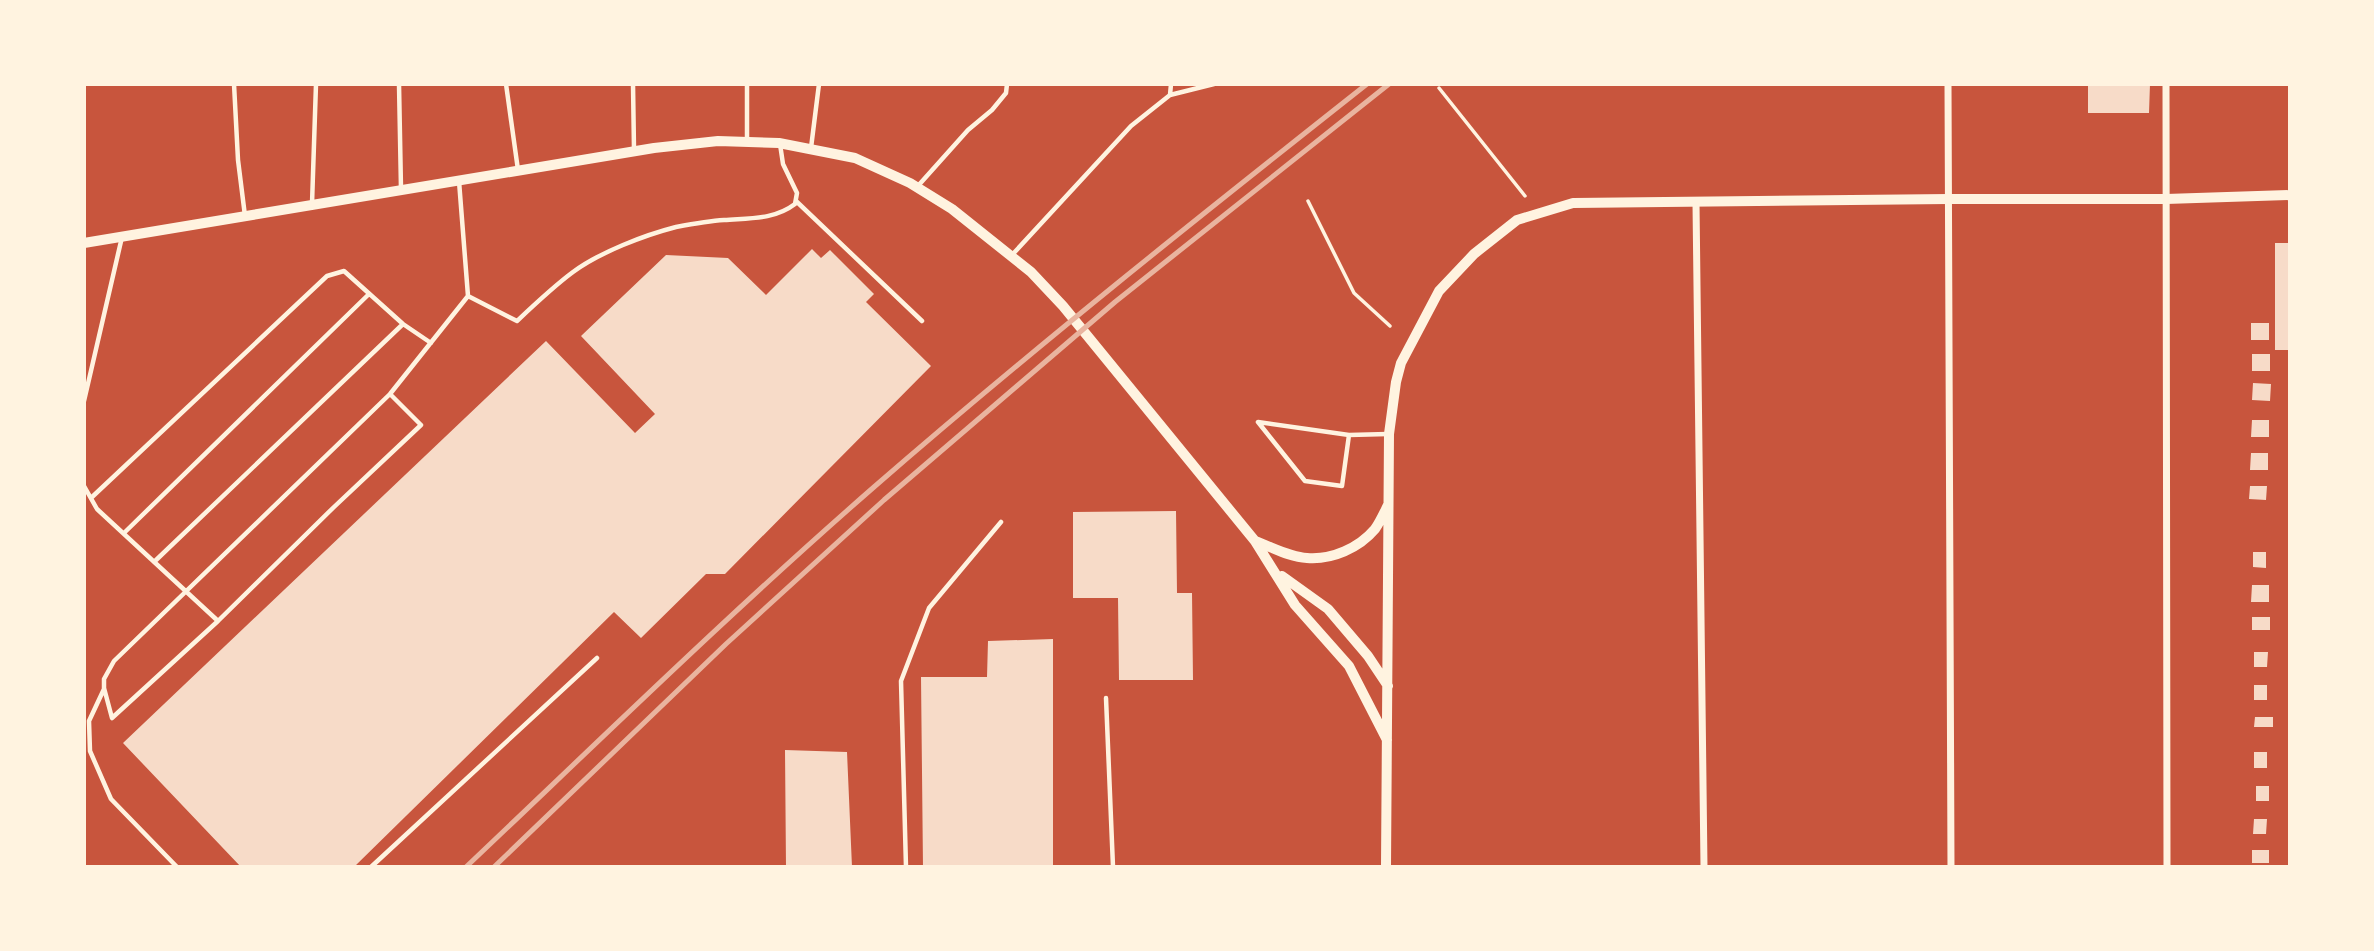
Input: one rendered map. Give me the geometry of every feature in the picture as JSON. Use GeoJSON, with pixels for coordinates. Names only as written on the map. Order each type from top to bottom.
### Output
{"type":"FeatureCollection","features":[{"type":"Feature","properties":{"kind":"street"},"geometry":{"type":"LineString","coordinates":[[1948,84],[1951,867]]}},
{"type":"Feature","properties":{"kind":"street"},"geometry":{"type":"LineString","coordinates":[[2166,84],[2167,867]]}},
{"type":"Feature","properties":{"kind":"street"},"geometry":{"type":"LineString","coordinates":[[84,243],[635,151],[718,141],[779,143],[855,158],[917,188],[952,209],[1031,272],[1086,332],[1255,541],[1295,605],[1349,666],[1387,740]]}},
{"type":"Feature","properties":{"kind":"street"},"geometry":{"type":"LineString","coordinates":[[1386,867],[1389,435],[1396,382],[1401,363],[1439,291],[1474,254],[1517,220],[1573,203],[2166,199],[2290,195]]}},
{"type":"Feature","properties":{"kind":"street"},"geometry":{"type":"LineString","coordinates":[[1696,203],[1704,867]]}},
{"type":"Feature","properties":{"kind":"street"},"geometry":{"type":"LineString","coordinates":[[1255,541],[1307,558],[1326,557],[1346,551],[1361,542],[1376,528],[1390,503]]}},
{"type":"Feature","properties":{"kind":"street"},"geometry":{"type":"LineString","coordinates":[[1277,573],[1328,609],[1368,656],[1388,686]]}},
{"type":"Feature","properties":{"kind":"street"},"geometry":{"type":"LineString","coordinates":[[1349,666],[1368,656]]}},
{"type":"Feature","properties":{"kind":"lane"},"geometry":{"type":"LineString","coordinates":[[234,84],[238,160],[245,216]]}},
{"type":"Feature","properties":{"kind":"lane"},"geometry":{"type":"LineString","coordinates":[[312,205],[316,84]]}},
{"type":"Feature","properties":{"kind":"lane"},"geometry":{"type":"LineString","coordinates":[[399,84],[401,190]]}},
{"type":"Feature","properties":{"kind":"lane"},"geometry":{"type":"LineString","coordinates":[[506,84],[518,170]]}},
{"type":"Feature","properties":{"kind":"lane"},"geometry":{"type":"LineString","coordinates":[[633,84],[635,151]]}},
{"type":"Feature","properties":{"kind":"lane"},"geometry":{"type":"LineString","coordinates":[[747,84],[747,142]]}},
{"type":"Feature","properties":{"kind":"lane"},"geometry":{"type":"LineString","coordinates":[[811,149],[819,84]]}},
{"type":"Feature","properties":{"kind":"lane"},"geometry":{"type":"LineString","coordinates":[[917,188],[953,146],[1006,93],[1007,84]]}},
{"type":"Feature","properties":{"kind":"lane"},"geometry":{"type":"LineString","coordinates":[[1170,95],[1171,84]]}},
{"type":"Feature","properties":{"kind":"lane"},"geometry":{"type":"LineString","coordinates":[[1011,256],[1131,126],[1170,95],[1214,84]]}},
{"type":"Feature","properties":{"kind":"lane"},"geometry":{"type":"LineString","coordinates":[[468,296],[517,321],[575,271],[605,254],[674,228],[721,220],[758,218],[788,210],[795,204],[797,193],[783,164],[779,143]]}},
{"type":"Feature","properties":{"kind":"lane"},"geometry":{"type":"LineString","coordinates":[[390,394],[421,425],[218,621],[112,718],[104,679],[114,661],[390,394],[468,296],[458,180]]}},
{"type":"Feature","properties":{"kind":"lane"},"geometry":{"type":"LineString","coordinates":[[796,200],[922,321]]}},
{"type":"Feature","properties":{"kind":"lane"},"geometry":{"type":"LineString","coordinates":[[84,401],[122,236]]}},
{"type":"Feature","properties":{"kind":"lane"},"geometry":{"type":"LineString","coordinates":[[91,498],[327,276],[344,271],[403,324],[430,343]]}},
{"type":"Feature","properties":{"kind":"lane"},"geometry":{"type":"LineString","coordinates":[[124,533],[369,294]]}},
{"type":"Feature","properties":{"kind":"lane"},"geometry":{"type":"LineString","coordinates":[[154,562],[403,324]]}},
{"type":"Feature","properties":{"kind":"lane"},"geometry":{"type":"LineString","coordinates":[[1349,435],[1342,486],[1305,481],[1258,422],[1349,435],[1389,435]]}},
{"type":"Feature","properties":{"kind":"lane"},"geometry":{"type":"LineString","coordinates":[[84,486],[97,509],[218,621]]}},
{"type":"Feature","properties":{"kind":"lane"},"geometry":{"type":"LineString","coordinates":[[906,867],[901,681],[929,608],[1001,522]]}},
{"type":"Feature","properties":{"kind":"lane"},"geometry":{"type":"LineString","coordinates":[[371,867],[597,658]]}},
{"type":"Feature","properties":{"kind":"lane"},"geometry":{"type":"LineString","coordinates":[[104,688],[89,721],[90,751],[111,799],[177,867]]}},
{"type":"Feature","properties":{"kind":"lane"},"geometry":{"type":"LineString","coordinates":[[1107,698],[1113,867]]}},
{"type":"Feature","properties":{"kind":"path"},"geometry":{"type":"LineString","coordinates":[[1439,88],[1525,196]]}},
{"type":"Feature","properties":{"kind":"path"},"geometry":{"type":"LineString","coordinates":[[1308,201],[1354,293],[1390,326]]}},
{"type":"Feature","properties":{"kind":"building"},"geometry":{"type":"Polygon","coordinates":[[[2088,84],[2150,84],[2149,113],[2088,113],[2088,84]]]}},
{"type":"Feature","properties":{"kind":"building"},"geometry":{"type":"Polygon","coordinates":[[[2275,243],[2290,243],[2290,350],[2275,350],[2275,243]]]}},
{"type":"Feature","properties":{"kind":"building"},"geometry":{"type":"Polygon","coordinates":[[[812,249],[821,258],[830,250],[874,294],[866,302],[931,366],[725,574],[706,574],[641,638],[614,612],[354,867],[241,867],[123,743],[546,341],[635,433],[655,414],[581,336],[666,255],[728,258],[766,295],[812,249]]]}},
{"type":"Feature","properties":{"kind":"building"},"geometry":{"type":"Polygon","coordinates":[[[2251,323],[2269,323],[2269,340],[2251,340],[2251,323]]]}},
{"type":"Feature","properties":{"kind":"building"},"geometry":{"type":"Polygon","coordinates":[[[2252,354],[2270,354],[2270,371],[2252,371],[2252,354]]]}},
{"type":"Feature","properties":{"kind":"building"},"geometry":{"type":"Polygon","coordinates":[[[2253,383],[2271,384],[2270,401],[2252,400],[2253,383]]]}},
{"type":"Feature","properties":{"kind":"building"},"geometry":{"type":"Polygon","coordinates":[[[2252,420],[2269,420],[2269,437],[2251,437],[2252,420]]]}},
{"type":"Feature","properties":{"kind":"building"},"geometry":{"type":"Polygon","coordinates":[[[2251,453],[2268,453],[2268,470],[2250,470],[2251,453]]]}},
{"type":"Feature","properties":{"kind":"building"},"geometry":{"type":"Polygon","coordinates":[[[2250,486],[2267,486],[2266,500],[2249,499],[2250,486]]]}},
{"type":"Feature","properties":{"kind":"building"},"geometry":{"type":"Polygon","coordinates":[[[1176,511],[1177,593],[1192,593],[1193,680],[1119,680],[1118,598],[1073,598],[1073,512],[1176,511]]]}},
{"type":"Feature","properties":{"kind":"building"},"geometry":{"type":"Polygon","coordinates":[[[2253,552],[2266,552],[2266,568],[2253,567],[2253,552]]]}},
{"type":"Feature","properties":{"kind":"building"},"geometry":{"type":"Polygon","coordinates":[[[2252,585],[2269,585],[2269,602],[2251,602],[2252,585]]]}},
{"type":"Feature","properties":{"kind":"building"},"geometry":{"type":"Polygon","coordinates":[[[2252,617],[2270,617],[2270,630],[2252,630],[2252,617]]]}},
{"type":"Feature","properties":{"kind":"building"},"geometry":{"type":"Polygon","coordinates":[[[1053,639],[1053,867],[923,867],[921,677],[987,677],[988,641],[1053,639]]]}},
{"type":"Feature","properties":{"kind":"building"},"geometry":{"type":"Polygon","coordinates":[[[2254,652],[2268,652],[2267,667],[2254,667],[2254,652]]]}},
{"type":"Feature","properties":{"kind":"building"},"geometry":{"type":"Polygon","coordinates":[[[2254,685],[2267,685],[2267,700],[2254,700],[2254,685]]]}},
{"type":"Feature","properties":{"kind":"building"},"geometry":{"type":"Polygon","coordinates":[[[2255,717],[2273,717],[2273,727],[2254,727],[2255,717]]]}},
{"type":"Feature","properties":{"kind":"building"},"geometry":{"type":"Polygon","coordinates":[[[785,750],[847,752],[852,867],[786,867],[785,750]]]}},
{"type":"Feature","properties":{"kind":"building"},"geometry":{"type":"Polygon","coordinates":[[[2254,752],[2267,752],[2267,768],[2254,768],[2254,752]]]}},
{"type":"Feature","properties":{"kind":"building"},"geometry":{"type":"Polygon","coordinates":[[[2256,786],[2269,786],[2269,801],[2256,801],[2256,786]]]}},
{"type":"Feature","properties":{"kind":"building"},"geometry":{"type":"Polygon","coordinates":[[[2254,819],[2267,819],[2266,834],[2253,834],[2254,819]]]}},
{"type":"Feature","properties":{"kind":"building"},"geometry":{"type":"Polygon","coordinates":[[[2252,850],[2269,850],[2269,863],[2252,863],[2252,850]]]}},
{"type":"Feature","properties":{"kind":"railway"},"geometry":{"type":"LineString","coordinates":[[466,867],[719,627],[874,487],[1057,333],[1367,84]]}},
{"type":"Feature","properties":{"kind":"railway"},"geometry":{"type":"LineString","coordinates":[[494,867],[726,644],[884,500],[1115,302],[1389,84]]}}]}
